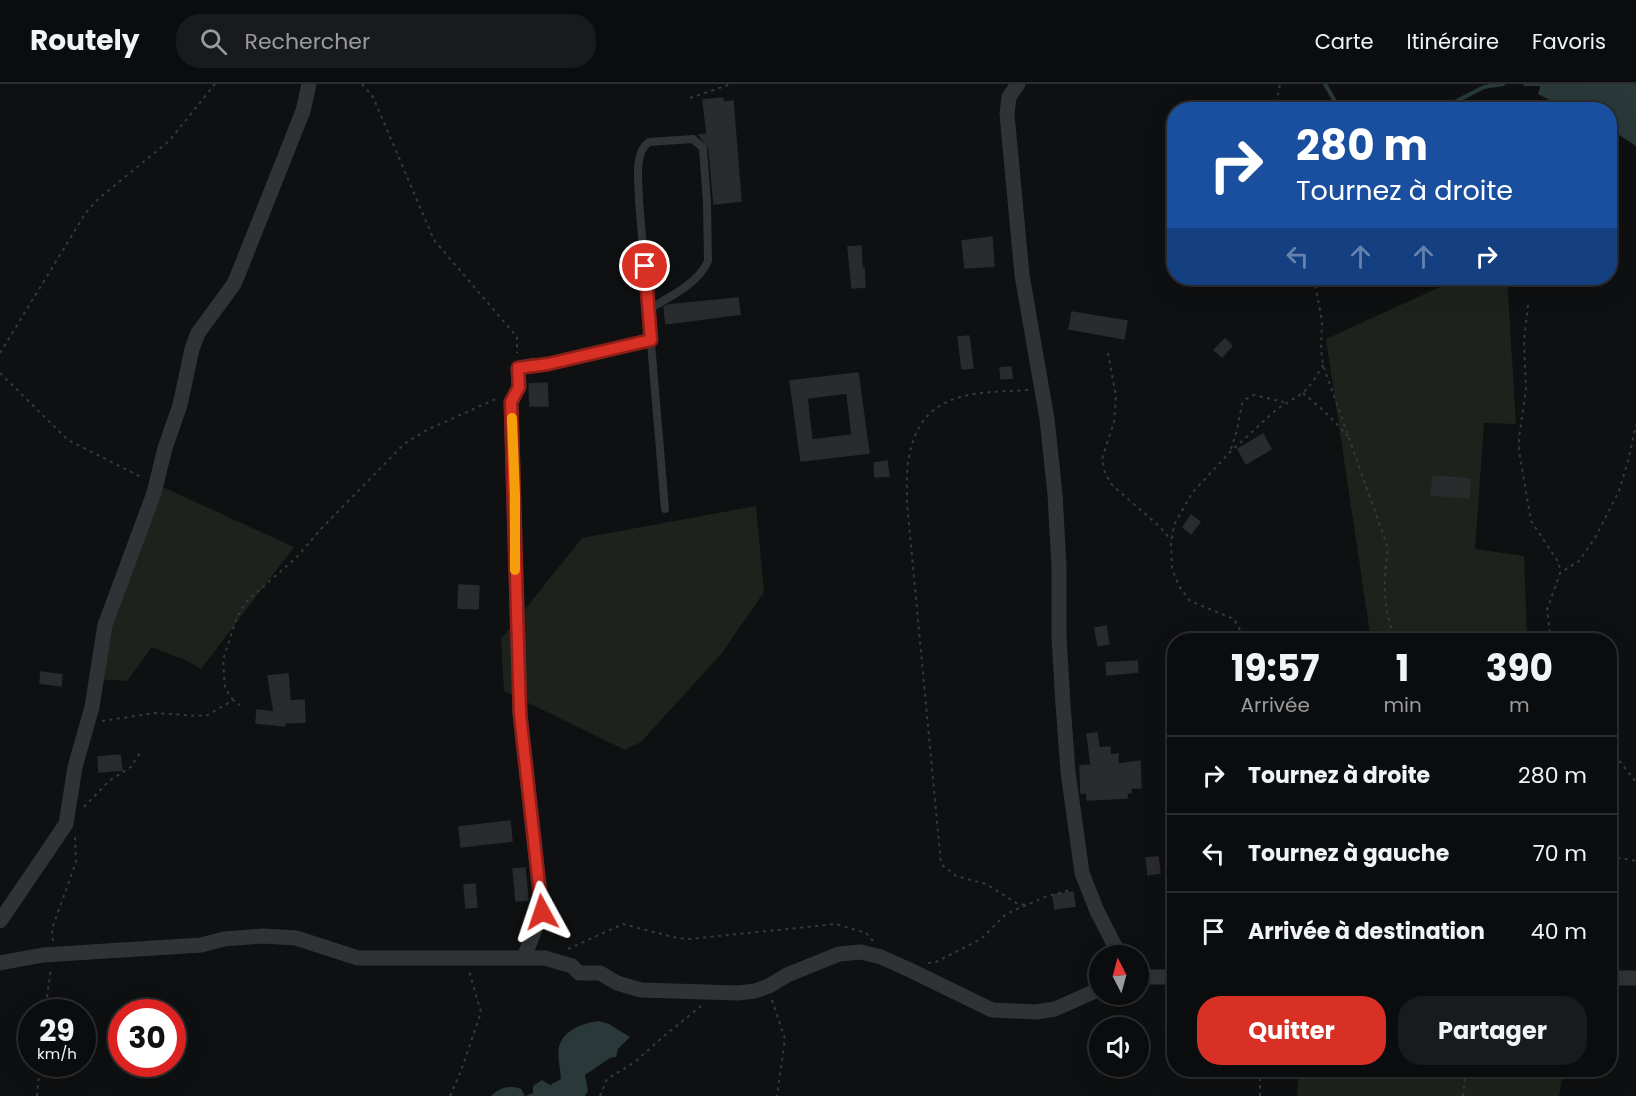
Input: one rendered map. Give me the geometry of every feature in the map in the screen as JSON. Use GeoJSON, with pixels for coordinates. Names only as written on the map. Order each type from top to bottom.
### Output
{"type":"FeatureCollection","features":[{"type":"Feature","properties":{"kind":"street"},"geometry":{"type":"LineString","coordinates":[[0,921],[66,824],[75,767],[92,707],[105,625],[156,484],[165,448],[180,405],[192,349],[198,333],[234,284],[303,111],[309,84]]}},
{"type":"Feature","properties":{"kind":"street"},"geometry":{"type":"LineString","coordinates":[[1018,84],[1009,97],[1007,114],[1022,275],[1047,419],[1055,494],[1059,567],[1059,638],[1068,772],[1082,873],[1097,911],[1114,945]]}},
{"type":"Feature","properties":{"kind":"street"},"geometry":{"type":"LineString","coordinates":[[524,957],[542,912],[520,714],[511,402],[519,387],[525,367]]}},
{"type":"Feature","properties":{"kind":"street"},"geometry":{"type":"LineString","coordinates":[[0,963],[53,954],[201,945],[224,939],[263,936],[296,938],[358,958],[545,958],[572,966],[579,973],[600,973],[617,983],[641,990],[718,993],[755,991],[839,954],[861,952],[881,957],[906,968],[992,1010],[1036,1012],[1055,1009],[1089,994]]}},
{"type":"Feature","properties":{"kind":"street"},"geometry":{"type":"LineString","coordinates":[[1149,977],[1167,977]]}},
{"type":"Feature","properties":{"kind":"street"},"geometry":{"type":"LineString","coordinates":[[1617,978],[1636,978]]}},
{"type":"Feature","properties":{"kind":"lane"},"geometry":{"type":"LineString","coordinates":[[649,309],[684,287],[704,270],[708,261],[703,148],[693,139],[649,142],[639,154],[639,201],[665,509]]}},
{"type":"Feature","properties":{"kind":"lane"},"geometry":{"type":"LineString","coordinates":[[525,367],[548,364],[651,340]]}},
{"type":"Feature","properties":{"kind":"path"},"geometry":{"type":"LineString","coordinates":[[0,353],[85,214],[97,200],[169,141],[215,84]]}},
{"type":"Feature","properties":{"kind":"path"},"geometry":{"type":"LineString","coordinates":[[362,84],[373,97],[434,240],[517,337],[525,367]]}},
{"type":"Feature","properties":{"kind":"path"},"geometry":{"type":"LineString","coordinates":[[690,98],[731,84]]}},
{"type":"Feature","properties":{"kind":"path"},"geometry":{"type":"LineString","coordinates":[[1277,102],[1280,84]]}},
{"type":"Feature","properties":{"kind":"path"},"geometry":{"type":"LineString","coordinates":[[1315,285],[1322,321],[1323,365],[1389,548],[1384,578],[1387,617],[1393,633]]}},
{"type":"Feature","properties":{"kind":"path"},"geometry":{"type":"LineString","coordinates":[[1527,305],[1524,341],[1526,389],[1519,451],[1531,521],[1559,563],[1560,573],[1547,610],[1550,633]]}},
{"type":"Feature","properties":{"kind":"path"},"geometry":{"type":"LineString","coordinates":[[1108,353],[1116,397],[1114,422],[1102,459],[1105,473],[1112,485],[1172,540]]}},
{"type":"Feature","properties":{"kind":"path"},"geometry":{"type":"LineString","coordinates":[[1240,630],[1234,619],[1190,601],[1179,586],[1172,569],[1174,525],[1192,493],[1230,452],[1286,403],[1304,393],[1323,365]]}},
{"type":"Feature","properties":{"kind":"path"},"geometry":{"type":"LineString","coordinates":[[0,373],[68,440],[156,484]]}},
{"type":"Feature","properties":{"kind":"path"},"geometry":{"type":"LineString","coordinates":[[240,705],[232,700],[225,688],[223,660],[237,617],[247,601],[297,557],[321,529],[404,444],[427,430],[519,387]]}},
{"type":"Feature","properties":{"kind":"path"},"geometry":{"type":"LineString","coordinates":[[1028,905],[1018,904],[986,884],[956,876],[941,864],[907,503],[909,458],[916,432],[926,417],[951,398],[1041,390]]}},
{"type":"Feature","properties":{"kind":"path"},"geometry":{"type":"LineString","coordinates":[[1304,393],[1350,438]]}},
{"type":"Feature","properties":{"kind":"path"},"geometry":{"type":"LineString","coordinates":[[1230,452],[1242,404],[1246,399],[1254,395],[1286,403]]}},
{"type":"Feature","properties":{"kind":"path"},"geometry":{"type":"LineString","coordinates":[[1560,573],[1580,561],[1595,538],[1619,491],[1629,461],[1636,425]]}},
{"type":"Feature","properties":{"kind":"path"},"geometry":{"type":"LineString","coordinates":[[87,724],[155,713],[208,715],[232,700]]}},
{"type":"Feature","properties":{"kind":"path"},"geometry":{"type":"LineString","coordinates":[[78,813],[109,781],[131,767],[141,751]]}},
{"type":"Feature","properties":{"kind":"path"},"geometry":{"type":"LineString","coordinates":[[1617,758],[1636,782]]}},
{"type":"Feature","properties":{"kind":"path"},"geometry":{"type":"LineString","coordinates":[[47,999],[53,954],[52,929],[76,862],[76,831]]}},
{"type":"Feature","properties":{"kind":"path"},"geometry":{"type":"LineString","coordinates":[[1617,857],[1636,861]]}},
{"type":"Feature","properties":{"kind":"path"},"geometry":{"type":"LineString","coordinates":[[906,968],[936,962],[981,939],[1006,914],[1045,897],[1070,890],[1082,873]]}},
{"type":"Feature","properties":{"kind":"path"},"geometry":{"type":"LineString","coordinates":[[545,958],[622,924],[677,938],[690,939],[836,924],[866,933],[879,947]]}},
{"type":"Feature","properties":{"kind":"path"},"geometry":{"type":"LineString","coordinates":[[450,1096],[461,1071],[480,1012],[466,959]]}},
{"type":"Feature","properties":{"kind":"path"},"geometry":{"type":"LineString","coordinates":[[769,986],[774,1010],[785,1039],[780,1059],[777,1096]]}},
{"type":"Feature","properties":{"kind":"path"},"geometry":{"type":"LineString","coordinates":[[600,1096],[607,1079],[635,1062],[718,993]]}},
{"type":"Feature","properties":{"kind":"path"},"geometry":{"type":"LineString","coordinates":[[37,1096],[39,1077]]}},
{"type":"Feature","properties":{"kind":"path"},"geometry":{"type":"LineString","coordinates":[[1260,1096],[1261,1077]]}},
{"type":"Feature","properties":{"kind":"path"},"geometry":{"type":"LineString","coordinates":[[1463,1096],[1465,1077]]}},
{"type":"Feature","properties":{"kind":"shaded area"},"geometry":{"type":"Polygon","coordinates":[[[1541,84],[1636,84],[1636,146],[1617,134],[1617,102],[1554,102],[1538,94],[1541,84]]]}},
{"type":"Feature","properties":{"kind":"shaded area"},"geometry":{"type":"Polygon","coordinates":[[[1444,285],[1507,285],[1516,424],[1484,423],[1475,549],[1524,556],[1527,633],[1370,633],[1326,339],[1444,285]]]}},
{"type":"Feature","properties":{"kind":"shaded area"},"geometry":{"type":"Polygon","coordinates":[[[156,484],[294,547],[201,669],[152,647],[127,681],[96,679],[105,625],[156,484]]]}},
{"type":"Feature","properties":{"kind":"shaded area"},"geometry":{"type":"Polygon","coordinates":[[[756,506],[764,592],[722,653],[641,742],[625,750],[504,691],[501,639],[582,538],[756,506]]]}},
{"type":"Feature","properties":{"kind":"shaded area"},"geometry":{"type":"Polygon","coordinates":[[[599,1021],[609,1024],[630,1037],[618,1049],[616,1057],[610,1058],[585,1075],[588,1091],[585,1096],[525,1096],[533,1093],[533,1086],[542,1080],[550,1085],[561,1079],[558,1056],[560,1044],[563,1038],[575,1028],[599,1021]]]}},
{"type":"Feature","properties":{"kind":"shaded area"},"geometry":{"type":"Polygon","coordinates":[[[1298,1077],[1563,1077],[1559,1096],[1297,1096],[1298,1077]]]}},
{"type":"Feature","properties":{"kind":"shaded area"},"geometry":{"type":"Polygon","coordinates":[[[513,1087],[521,1089],[525,1096],[491,1096],[502,1089],[513,1087]]]}},
{"type":"Feature","properties":{"kind":"building"},"geometry":{"type":"Polygon","coordinates":[[[723,98],[723,102],[733,101],[741,201],[714,204],[709,148],[699,135],[707,134],[703,100],[723,98]]]}},
{"type":"Feature","properties":{"kind":"building"},"geometry":{"type":"Polygon","coordinates":[[[992,237],[994,266],[965,268],[962,241],[992,237]]]}},
{"type":"Feature","properties":{"kind":"building"},"geometry":{"type":"Polygon","coordinates":[[[861,246],[865,287],[852,288],[848,247],[861,246]]]}},
{"type":"Feature","properties":{"kind":"building"},"geometry":{"type":"Polygon","coordinates":[[[738,298],[740,314],[666,324],[664,307],[668,305],[738,298]]]}},
{"type":"Feature","properties":{"kind":"building"},"geometry":{"type":"Polygon","coordinates":[[[1072,312],[1127,321],[1124,339],[1069,329],[1072,312]]]}},
{"type":"Feature","properties":{"kind":"building"},"geometry":{"type":"Polygon","coordinates":[[[969,336],[973,368],[962,369],[958,337],[969,336]]]}},
{"type":"Feature","properties":{"kind":"building"},"geometry":{"type":"Polygon","coordinates":[[[1225,339],[1232,346],[1222,357],[1214,350],[1225,339]]]}},
{"type":"Feature","properties":{"kind":"building"},"geometry":{"type":"Polygon","coordinates":[[[1011,367],[1012,378],[1001,379],[1000,368],[1011,367]]]}},
{"type":"Feature","properties":{"kind":"building"},"geometry":{"type":"Polygon","coordinates":[[[858,373],[869,453],[801,461],[790,381],[858,373]],[[847,393],[807,398],[812,440],[852,435],[847,393]]]}},
{"type":"Feature","properties":{"kind":"building"},"geometry":{"type":"Polygon","coordinates":[[[547,383],[548,406],[530,406],[529,384],[547,383]]]}},
{"type":"Feature","properties":{"kind":"building"},"geometry":{"type":"Polygon","coordinates":[[[1263,434],[1271,449],[1246,464],[1238,449],[1263,434]]]}},
{"type":"Feature","properties":{"kind":"building"},"geometry":{"type":"Polygon","coordinates":[[[887,461],[889,476],[875,477],[874,463],[887,461]]]}},
{"type":"Feature","properties":{"kind":"building"},"geometry":{"type":"Polygon","coordinates":[[[1433,476],[1470,479],[1469,498],[1431,495],[1433,476]]]}},
{"type":"Feature","properties":{"kind":"building"},"geometry":{"type":"Polygon","coordinates":[[[1191,515],[1200,522],[1191,534],[1183,527],[1191,515]]]}},
{"type":"Feature","properties":{"kind":"building"},"geometry":{"type":"Polygon","coordinates":[[[459,585],[479,586],[478,609],[458,608],[459,585]]]}},
{"type":"Feature","properties":{"kind":"building"},"geometry":{"type":"Polygon","coordinates":[[[1106,626],[1109,644],[1098,646],[1095,628],[1106,626]]]}},
{"type":"Feature","properties":{"kind":"building"},"geometry":{"type":"Polygon","coordinates":[[[1137,661],[1138,672],[1107,675],[1106,663],[1137,661]]]}},
{"type":"Feature","properties":{"kind":"building"},"geometry":{"type":"Polygon","coordinates":[[[41,672],[62,675],[61,686],[40,683],[41,672]]]}},
{"type":"Feature","properties":{"kind":"building"},"geometry":{"type":"Polygon","coordinates":[[[288,674],[290,701],[304,700],[305,722],[285,723],[284,726],[256,723],[257,710],[274,712],[268,676],[288,674]]]}},
{"type":"Feature","properties":{"kind":"building"},"geometry":{"type":"Polygon","coordinates":[[[1097,733],[1099,748],[1110,747],[1110,755],[1118,754],[1118,764],[1140,761],[1141,788],[1131,788],[1131,793],[1127,793],[1127,798],[1087,800],[1087,793],[1081,793],[1080,766],[1091,765],[1087,734],[1097,733]]]}},
{"type":"Feature","properties":{"kind":"building"},"geometry":{"type":"Polygon","coordinates":[[[120,755],[122,770],[99,772],[98,757],[120,755]]]}},
{"type":"Feature","properties":{"kind":"building"},"geometry":{"type":"Polygon","coordinates":[[[510,821],[512,841],[461,847],[459,827],[510,821]]]}},
{"type":"Feature","properties":{"kind":"building"},"geometry":{"type":"Polygon","coordinates":[[[1158,857],[1160,873],[1148,875],[1146,858],[1158,857]]]}},
{"type":"Feature","properties":{"kind":"building"},"geometry":{"type":"Polygon","coordinates":[[[525,868],[528,900],[516,901],[513,869],[525,868]]]}},
{"type":"Feature","properties":{"kind":"building"},"geometry":{"type":"Polygon","coordinates":[[[475,884],[477,907],[466,908],[464,885],[475,884]]]}},
{"type":"Feature","properties":{"kind":"building"},"geometry":{"type":"Polygon","coordinates":[[[1073,892],[1075,906],[1055,909],[1053,895],[1073,892]]]}},
{"type":"Feature","properties":{"kind":"waterway"},"geometry":{"type":"LineString","coordinates":[[1325,84],[1335,102]]}},
{"type":"Feature","properties":{"kind":"waterway"},"geometry":{"type":"LineString","coordinates":[[1455,102],[1484,87],[1503,84]]}},
{"type":"Feature","properties":{"kind":"waterway"},"geometry":{"type":"LineString","coordinates":[[1525,84],[1540,84]]}},
{"type":"Feature","properties":{"kind":"slow traffic"},"geometry":{"type":"LineString","coordinates":[[512,418],[515,570]]}},
{"type":"Feature","properties":{"kind":"route"},"geometry":{"type":"LineString","coordinates":[[542,912],[520,714],[511,402],[519,387],[518,368],[548,364],[651,340],[645,266]]}}]}
